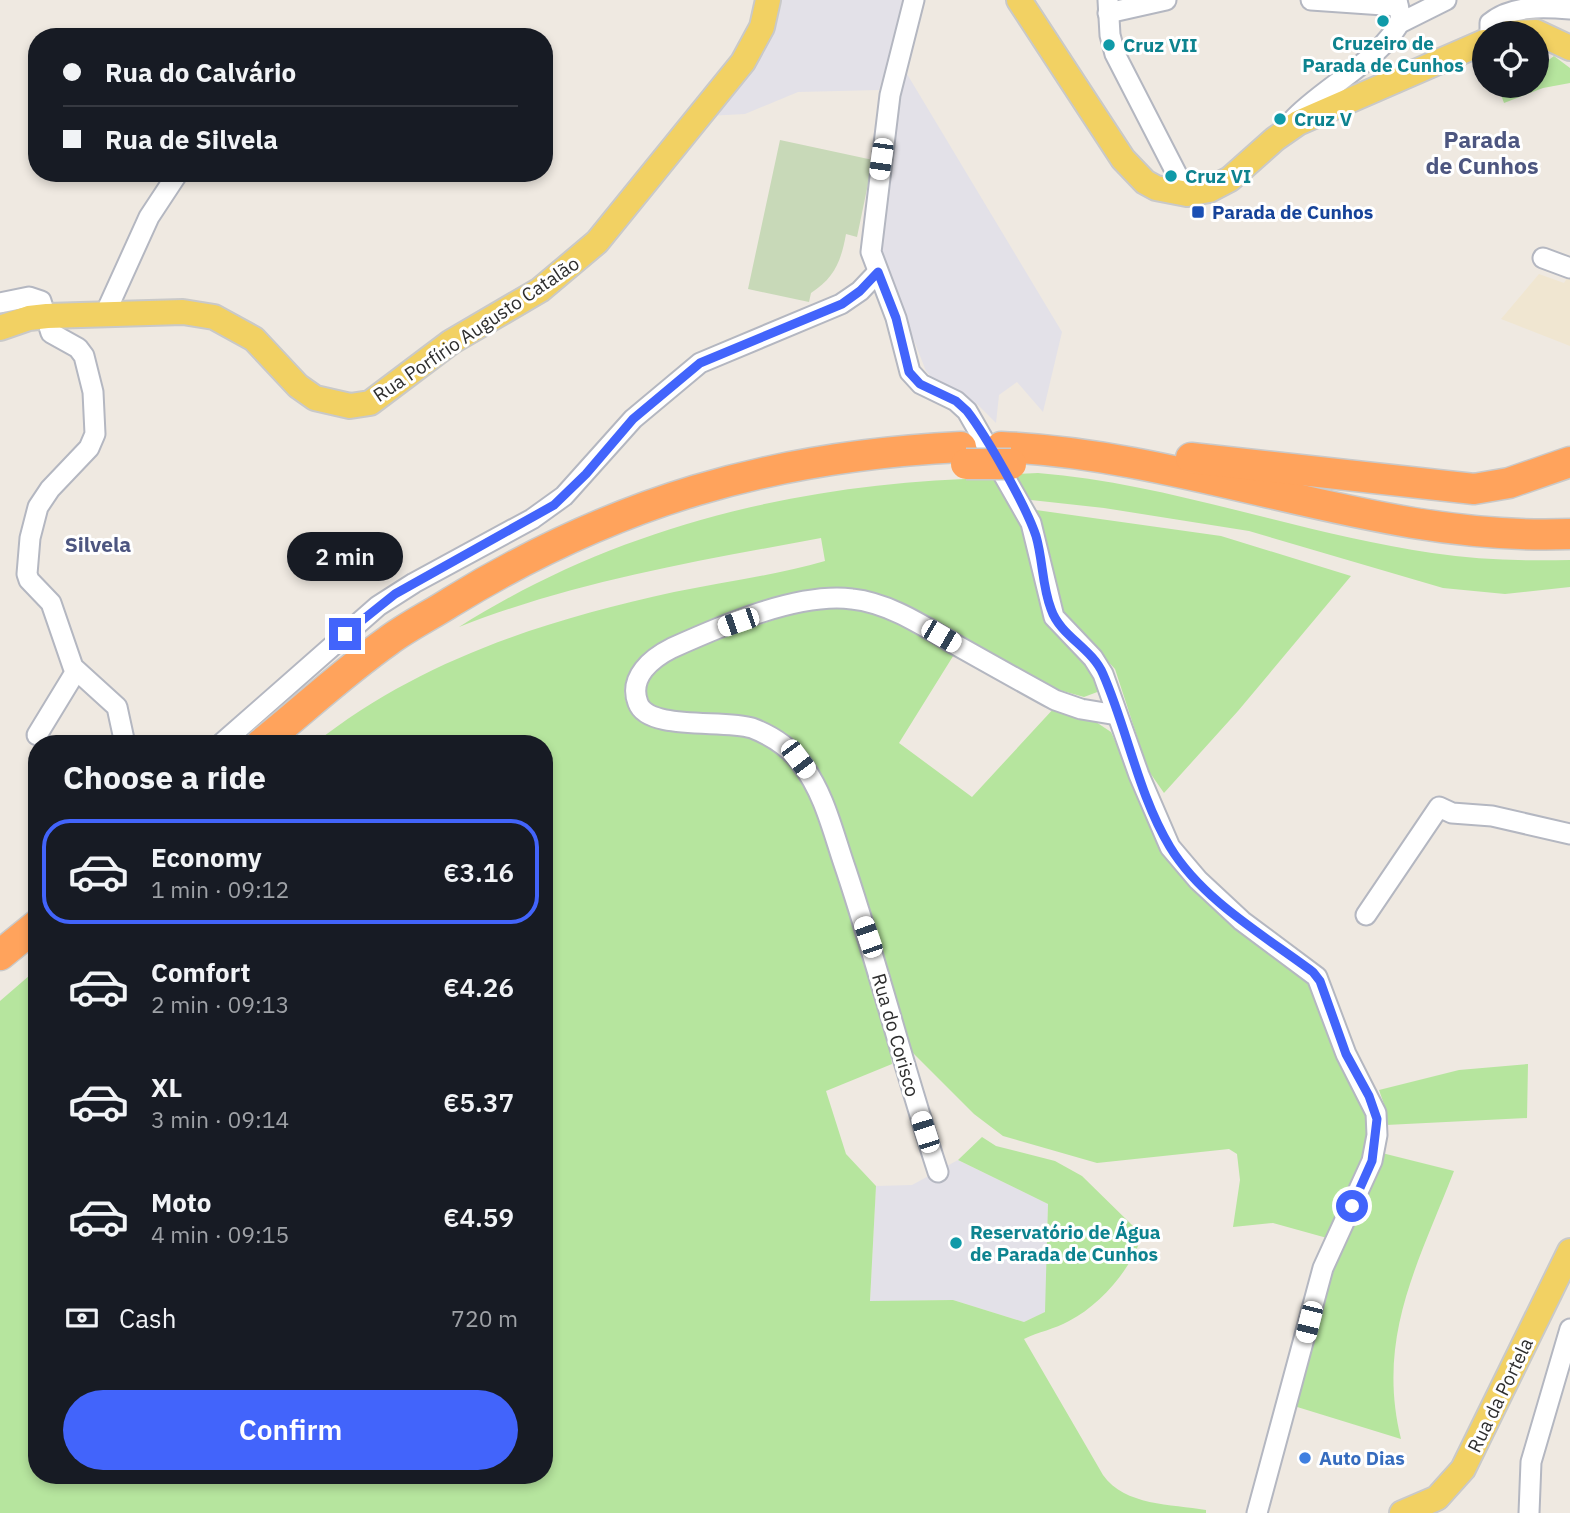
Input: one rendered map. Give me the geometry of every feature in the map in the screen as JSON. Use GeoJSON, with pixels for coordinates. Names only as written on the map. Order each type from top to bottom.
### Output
{"type":"FeatureCollection","features":[{"type":"Feature","properties":{"kind":"highway"},"geometry":{"type":"LineString","coordinates":[[272,735],[389,640],[535,552],[675,496],[776,469],[904,450],[964,455],[1086,454],[1184,457],[1474,489],[1509,483],[1570,462]]}},
{"type":"Feature","properties":{"kind":"highway"},"geometry":{"type":"LineString","coordinates":[[1086,454],[1205,477],[1363,516],[1437,529],[1495,535],[1570,534]]}},
{"type":"Feature","properties":{"kind":"highway"},"geometry":{"type":"LineString","coordinates":[[292,735],[396,650],[485,596],[574,554],[714,499],[823,473],[964,455]]}},
{"type":"Feature","properties":{"kind":"highway"},"geometry":{"type":"LineString","coordinates":[[1006,455],[1093,474],[1460,541],[1507,544],[1570,542]]}},
{"type":"Feature","properties":{"kind":"highway"},"geometry":{"type":"LineString","coordinates":[[0,955],[28,932]]}},
{"type":"Feature","properties":{"kind":"highway"},"geometry":{"type":"LineString","coordinates":[[0,971],[28,948]]}},
{"type":"Feature","properties":{"kind":"main road","name":"Rua Porfírio Augusto Catalão"},"geometry":{"type":"LineString","coordinates":[[0,328],[29,318],[47,316],[183,313],[214,317],[254,339],[298,386],[315,398],[350,406],[370,403],[451,342],[559,277],[597,242],[743,62],[762,27],[768,0]]}},
{"type":"Feature","properties":{"kind":"main road"},"geometry":{"type":"LineString","coordinates":[[1018,0],[1130,166],[1156,188],[1187,194],[1209,190],[1230,179],[1284,131],[1472,47]]}},
{"type":"Feature","properties":{"kind":"main road"},"geometry":{"type":"LineString","coordinates":[[1549,38],[1570,48]]}},
{"type":"Feature","properties":{"kind":"main road","name":"Rua da Portela"},"geometry":{"type":"LineString","coordinates":[[1402,1513],[1437,1498],[1463,1469],[1570,1251]]}},
{"type":"Feature","properties":{"kind":"street"},"geometry":{"type":"LineString","coordinates":[[914,0],[899,49],[889,105],[870,247],[896,318],[909,372],[920,384],[962,406],[977,425],[1031,523],[1054,617],[1098,665],[1139,775],[1170,847],[1198,880],[1241,921],[1317,977],[1346,1054],[1376,1113],[1377,1135],[1372,1161],[1323,1268],[1257,1513]]}},
{"type":"Feature","properties":{"kind":"street"},"geometry":{"type":"LineString","coordinates":[[1166,0],[1108,6],[1115,54],[1187,194]]}},
{"type":"Feature","properties":{"kind":"street"},"geometry":{"type":"LineString","coordinates":[[1311,0],[1325,4],[1398,10],[1446,0]]}},
{"type":"Feature","properties":{"kind":"street"},"geometry":{"type":"LineString","coordinates":[[1493,21],[1519,10],[1559,6]]}},
{"type":"Feature","properties":{"kind":"street"},"geometry":{"type":"LineString","coordinates":[[1284,131],[1303,110],[1356,68],[1398,10]]}},
{"type":"Feature","properties":{"kind":"street"},"geometry":{"type":"LineString","coordinates":[[105,314],[149,217],[172,182]]}},
{"type":"Feature","properties":{"kind":"street"},"geometry":{"type":"LineString","coordinates":[[1543,258],[1570,268]]}},
{"type":"Feature","properties":{"kind":"street"},"geometry":{"type":"LineString","coordinates":[[231,735],[315,659],[386,600],[532,519],[564,496],[633,419],[690,370],[710,357],[842,304],[860,291],[878,272]]}},
{"type":"Feature","properties":{"kind":"street"},"geometry":{"type":"LineString","coordinates":[[0,303],[33,297],[44,304],[51,333],[78,348],[84,356],[93,393],[95,426],[89,448],[50,489],[38,507],[30,538],[27,574],[29,580],[51,603],[76,671],[117,707],[123,735]]}},
{"type":"Feature","properties":{"kind":"street","name":"Rua do Corisco"},"geometry":{"type":"LineString","coordinates":[[938,1172],[899,1052],[868,937],[815,783],[788,748],[750,728],[652,718],[636,700],[640,674],[666,651],[717,629],[804,601],[853,599],[901,614],[1055,700],[1081,709],[1118,715]]}},
{"type":"Feature","properties":{"kind":"street"},"geometry":{"type":"LineString","coordinates":[[38,735],[76,671]]}},
{"type":"Feature","properties":{"kind":"street"},"geometry":{"type":"LineString","coordinates":[[1366,915],[1439,807],[1452,813],[1492,816],[1570,834]]}},
{"type":"Feature","properties":{"kind":"street"},"geometry":{"type":"LineString","coordinates":[[1529,1513],[1531,1462],[1570,1329]]}},
{"type":"Feature","properties":{"kind":"shaded area"},"geometry":{"type":"Polygon","coordinates":[[[775,0],[908,0],[879,90],[798,92],[745,114],[707,116],[775,0]]]}},
{"type":"Feature","properties":{"kind":"shaded area"},"geometry":{"type":"Polygon","coordinates":[[[901,64],[1062,332],[1043,412],[1017,382],[999,395],[996,423],[978,405],[935,381],[926,371],[879,252],[901,64]]]}},
{"type":"Feature","properties":{"kind":"shaded area"},"geometry":{"type":"Polygon","coordinates":[[[1570,273],[1570,346],[1501,319],[1539,274],[1564,283],[1570,273]]]}},
{"type":"Feature","properties":{"kind":"shaded area"},"geometry":{"type":"Polygon","coordinates":[[[958,1160],[1048,1204],[1046,1312],[1024,1322],[953,1300],[870,1302],[876,1186],[912,1185],[958,1160]]]}},
{"type":"Feature","properties":{"kind":"green space"},"geometry":{"type":"Polygon","coordinates":[[[1554,56],[1570,68],[1570,83],[1549,87],[1549,60],[1554,56]]]}},
{"type":"Feature","properties":{"kind":"green space"},"geometry":{"type":"Polygon","coordinates":[[[1502,98],[1517,98],[1504,103],[1502,98]]]}},
{"type":"Feature","properties":{"kind":"green space"},"geometry":{"type":"Polygon","coordinates":[[[780,140],[873,160],[857,237],[846,234],[835,268],[811,293],[809,302],[748,289],[780,140]]]}},
{"type":"Feature","properties":{"kind":"green space"},"geometry":{"type":"Polygon","coordinates":[[[1038,473],[1138,487],[1382,545],[1501,560],[1570,560],[1570,587],[1505,594],[1443,588],[1249,531],[1104,508],[1031,500],[1014,474],[1038,473]]]}},
{"type":"Feature","properties":{"kind":"green space"},"geometry":{"type":"Polygon","coordinates":[[[994,478],[1013,507],[1025,535],[1045,623],[1094,667],[1100,691],[1084,697],[1059,690],[863,594],[657,647],[641,659],[629,674],[624,692],[626,702],[631,712],[641,721],[654,727],[740,736],[765,744],[793,766],[807,786],[817,808],[876,984],[892,1064],[826,1091],[846,1154],[876,1186],[870,1301],[953,1300],[1024,1322],[1045,1312],[1048,1204],[958,1160],[982,1137],[996,1146],[1055,1161],[1082,1176],[1133,1226],[1138,1246],[1126,1268],[1100,1299],[1064,1324],[1024,1339],[1103,1475],[1112,1485],[1136,1498],[1206,1510],[1206,1513],[0,1513],[0,1001],[28,977],[28,1484],[553,1484],[553,735],[326,735],[396,689],[485,647],[626,603],[825,561],[821,538],[683,564],[592,585],[547,597],[459,627],[520,591],[584,561],[649,536],[716,516],[784,500],[923,481],[994,478]]]}},
{"type":"Feature","properties":{"kind":"green space"},"geometry":{"type":"Polygon","coordinates":[[[1036,510],[1221,536],[1351,576],[1238,711],[1164,793],[1148,770],[1115,669],[1069,620],[1059,605],[1051,558],[1036,510]]]}},
{"type":"Feature","properties":{"kind":"green space"},"geometry":{"type":"Polygon","coordinates":[[[850,605],[887,617],[955,653],[899,743],[972,797],[1056,706],[1096,722],[1111,732],[1152,823],[1309,975],[1373,1118],[1365,1158],[1327,1238],[1273,1223],[1233,1227],[1240,1180],[1237,1154],[1229,1149],[1097,1163],[1003,1136],[974,1114],[907,1047],[792,743],[664,712],[645,701],[644,685],[650,672],[683,651],[814,606],[850,605]]]}},
{"type":"Feature","properties":{"kind":"green space"},"geometry":{"type":"Polygon","coordinates":[[[1528,1064],[1527,1118],[1386,1125],[1385,1107],[1379,1090],[1459,1070],[1528,1064]]]}},
{"type":"Feature","properties":{"kind":"green space"},"geometry":{"type":"Polygon","coordinates":[[[1382,1153],[1454,1171],[1415,1270],[1397,1334],[1395,1402],[1401,1439],[1294,1406],[1330,1262],[1382,1153]]]}},
{"type":"Feature","properties":{"kind":"place","name":"Cruzeiro de Parada de Cunhos"},"geometry":{"type":"Point","coordinates":[1383,21]}},
{"type":"Feature","properties":{"kind":"place","name":"Cruz VII"},"geometry":{"type":"Point","coordinates":[1109,45]}},
{"type":"Feature","properties":{"kind":"place","name":"Cruz V"},"geometry":{"type":"Point","coordinates":[1280,119]}},
{"type":"Feature","properties":{"kind":"place","name":"Cruz VI"},"geometry":{"type":"Point","coordinates":[1171,176]}},
{"type":"Feature","properties":{"kind":"place","name":"Parada de Cunhos"},"geometry":{"type":"Point","coordinates":[1198,212]}},
{"type":"Feature","properties":{"kind":"place","name":"Reservatório de Água de Parada de Cunhos"},"geometry":{"type":"Point","coordinates":[956,1243]}},
{"type":"Feature","properties":{"kind":"place","name":"Auto Dias"},"geometry":{"type":"Point","coordinates":[1305,1458]}},
{"type":"Feature","properties":{"kind":"district","name":"Parada de Cunhos"},"geometry":{"type":"Point","coordinates":[1482,153]}},
{"type":"Feature","properties":{"kind":"district","name":"Silvela"},"geometry":{"type":"Point","coordinates":[98,545]}},
{"type":"Feature","properties":{"kind":"route"},"geometry":{"type":"LineString","coordinates":[[345,634],[395,594],[554,505],[586,474],[633,419],[700,363],[842,304],[860,291],[878,272],[896,318],[909,372],[920,384],[956,401],[967,411],[1031,523],[1054,617],[1093,658],[1103,674],[1139,775],[1170,847],[1198,880],[1241,921],[1313,972],[1320,981],[1346,1054],[1369,1096],[1377,1119],[1372,1161],[1352,1206]]}}]}
